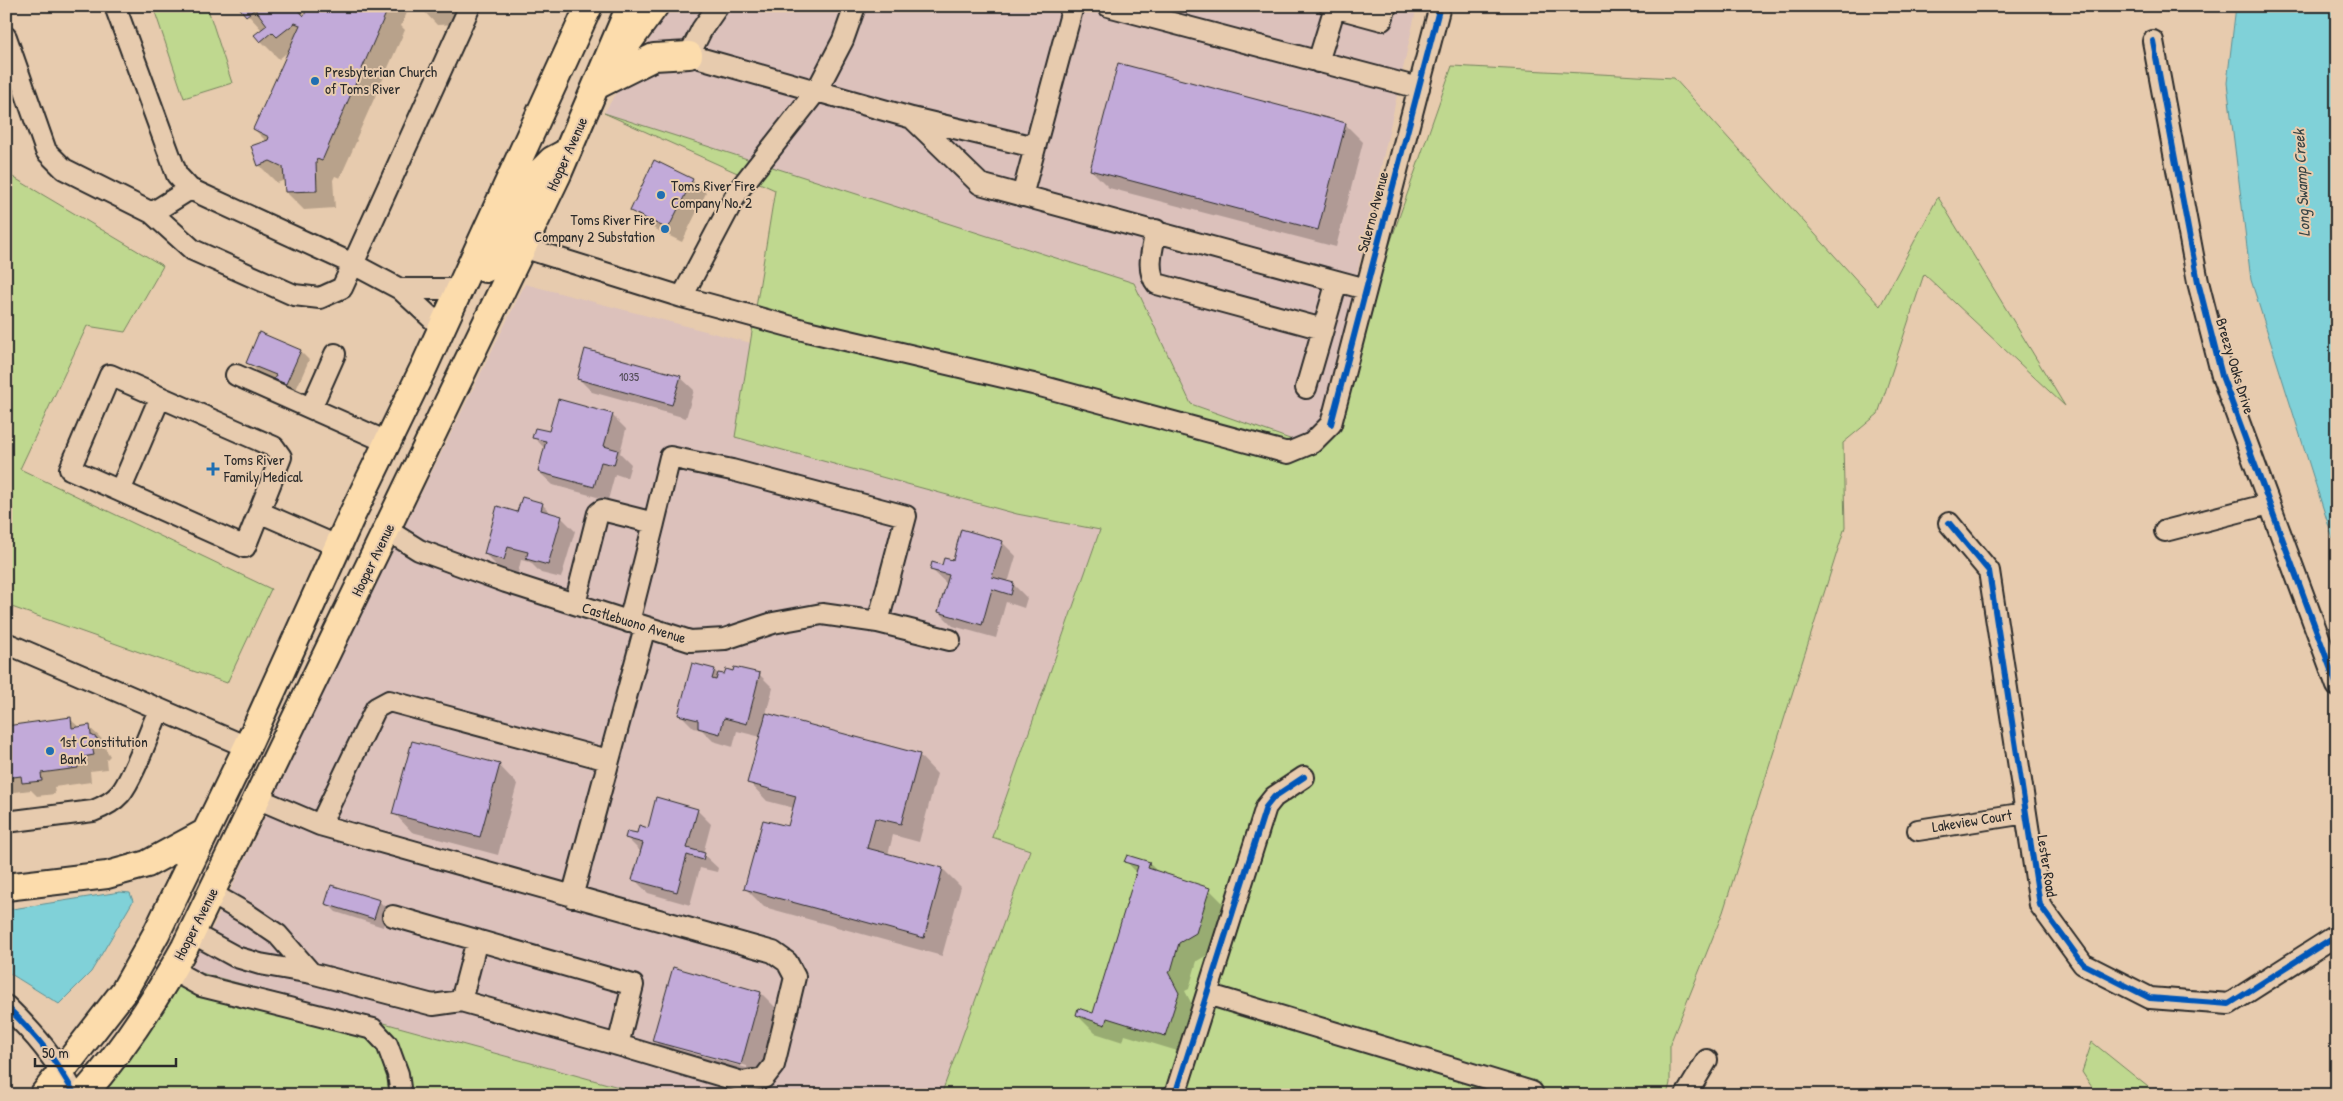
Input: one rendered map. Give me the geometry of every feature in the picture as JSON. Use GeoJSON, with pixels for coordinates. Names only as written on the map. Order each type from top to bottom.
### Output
{"type":"FeatureCollection","features":[{"type":"Feature","properties":{"kind":"main road","name":"Hooper Avenue"},"geometry":{"type":"LineString","coordinates":[[43,1095],[69,1084],[156,934],[247,747],[337,546],[423,370],[590,6]]}},
{"type":"Feature","properties":{"kind":"main road","name":"Hooper Avenue"},"geometry":{"type":"LineString","coordinates":[[83,1095],[106,1067],[160,992],[212,894],[568,152],[630,6]]}},
{"type":"Feature","properties":{"kind":"main road"},"geometry":{"type":"LineString","coordinates":[[596,86],[655,6]]}},
{"type":"Feature","properties":{"kind":"main road"},"geometry":{"type":"LineString","coordinates":[[596,86],[654,58],[689,55]]}},
{"type":"Feature","properties":{"kind":"main road"},"geometry":{"type":"LineString","coordinates":[[423,370],[497,250],[538,174],[552,160],[568,152]]}},
{"type":"Feature","properties":{"kind":"main road"},"geometry":{"type":"LineString","coordinates":[[6,888],[107,875],[147,864],[206,832]]}},
{"type":"Feature","properties":{"kind":"street"},"geometry":{"type":"LineString","coordinates":[[115,6],[177,175],[190,189],[352,264],[400,289],[442,328]]}},
{"type":"Feature","properties":{"kind":"street"},"geometry":{"type":"LineString","coordinates":[[6,37],[46,151],[64,169],[152,213],[193,250],[294,295],[320,298],[342,288],[470,6]]}},
{"type":"Feature","properties":{"kind":"street"},"geometry":{"type":"LineString","coordinates":[[718,6],[702,29],[689,55],[912,118],[1035,147]]}},
{"type":"Feature","properties":{"kind":"street"},"geometry":{"type":"LineString","coordinates":[[522,247],[682,297],[738,191],[817,90],[843,40],[855,6]]}},
{"type":"Feature","properties":{"kind":"street"},"geometry":{"type":"LineString","coordinates":[[1022,196],[1074,6]]}},
{"type":"Feature","properties":{"kind":"street"},"geometry":{"type":"LineString","coordinates":[[1108,6],[1419,88]]}},
{"type":"Feature","properties":{"kind":"street"},"geometry":{"type":"LineString","coordinates":[[1318,62],[1332,7],[1382,20],[1386,6]]}},
{"type":"Feature","properties":{"kind":"street","name":"Salerno Avenue"},"geometry":{"type":"LineString","coordinates":[[682,297],[808,331],[1033,384],[1288,452],[1312,442],[1331,424],[1440,6]]}},
{"type":"Feature","properties":{"kind":"street","name":"Breezy Oaks Drive"},"geometry":{"type":"LineString","coordinates":[[2153,41],[2200,291],[2222,376],[2337,686]]}},
{"type":"Feature","properties":{"kind":"street"},"geometry":{"type":"LineString","coordinates":[[912,118],[980,184],[1156,230],[1366,289]]}},
{"type":"Feature","properties":{"kind":"street"},"geometry":{"type":"LineString","coordinates":[[152,213],[190,189]]}},
{"type":"Feature","properties":{"kind":"street"},"geometry":{"type":"LineString","coordinates":[[1156,230],[1150,266],[1151,277],[1157,284],[1323,330]]}},
{"type":"Feature","properties":{"kind":"street"},"geometry":{"type":"LineString","coordinates":[[1306,388],[1337,281]]}},
{"type":"Feature","properties":{"kind":"street"},"geometry":{"type":"LineString","coordinates":[[400,289],[460,289]]}},
{"type":"Feature","properties":{"kind":"street"},"geometry":{"type":"LineString","coordinates":[[311,408],[334,354]]}},
{"type":"Feature","properties":{"kind":"street"},"geometry":{"type":"LineString","coordinates":[[110,375],[160,397],[274,447],[281,457],[245,547],[70,469],[110,375]]}},
{"type":"Feature","properties":{"kind":"street"},"geometry":{"type":"LineString","coordinates":[[236,375],[387,442]]}},
{"type":"Feature","properties":{"kind":"street"},"geometry":{"type":"LineString","coordinates":[[120,491],[160,397]]}},
{"type":"Feature","properties":{"kind":"street"},"geometry":{"type":"LineString","coordinates":[[572,897],[608,760],[637,624],[654,523],[670,457],[732,470],[906,516],[878,622]]}},
{"type":"Feature","properties":{"kind":"street"},"geometry":{"type":"LineString","coordinates":[[2165,531],[2269,504]]}},
{"type":"Feature","properties":{"kind":"street"},"geometry":{"type":"LineString","coordinates":[[575,604],[598,513],[602,510],[654,523]]}},
{"type":"Feature","properties":{"kind":"street"},"geometry":{"type":"LineString","coordinates":[[259,512],[337,546]]}},
{"type":"Feature","properties":{"kind":"street","name":"Lester Road"},"geometry":{"type":"LineString","coordinates":[[1949,522],[1989,571],[2040,905],[2083,964],[2150,998],[2230,1004],[2337,935]]}},
{"type":"Feature","properties":{"kind":"street","name":"Castlebuono Avenue"},"geometry":{"type":"LineString","coordinates":[[387,530],[419,550],[575,604],[690,641],[725,639],[773,624],[822,614],[878,622],[950,640]]}},
{"type":"Feature","properties":{"kind":"street"},"geometry":{"type":"LineString","coordinates":[[6,643],[247,747]]}},
{"type":"Feature","properties":{"kind":"street"},"geometry":{"type":"LineString","coordinates":[[320,825],[376,708],[389,701],[608,760]]}},
{"type":"Feature","properties":{"kind":"street"},"geometry":{"type":"LineString","coordinates":[[6,822],[93,811],[106,805],[120,794],[127,783],[159,710]]}},
{"type":"Feature","properties":{"kind":"street"},"geometry":{"type":"LineString","coordinates":[[1175,1095],[1266,807],[1274,797],[1304,777]]}},
{"type":"Feature","properties":{"kind":"street"},"geometry":{"type":"LineString","coordinates":[[192,933],[236,957],[260,964],[311,973],[433,1004],[461,1002],[618,1045],[742,1082],[764,1078],[774,1065],[795,977],[787,962],[773,952],[320,825],[259,799]]}},
{"type":"Feature","properties":{"kind":"street","name":"Lakeview Court"},"geometry":{"type":"LineString","coordinates":[[1918,830],[2026,813]]}},
{"type":"Feature","properties":{"kind":"street"},"geometry":{"type":"LineString","coordinates":[[212,894],[248,914],[278,935],[311,973]]}},
{"type":"Feature","properties":{"kind":"street"},"geometry":{"type":"LineString","coordinates":[[393,916],[633,985],[618,1045]]}},
{"type":"Feature","properties":{"kind":"street"},"geometry":{"type":"LineString","coordinates":[[461,1002],[478,940]]}},
{"type":"Feature","properties":{"kind":"street"},"geometry":{"type":"LineString","coordinates":[[172,970],[201,986],[373,1029],[387,1044],[398,1074],[402,1095]]}},
{"type":"Feature","properties":{"kind":"street"},"geometry":{"type":"LineString","coordinates":[[1207,994],[1532,1092]]}},
{"type":"Feature","properties":{"kind":"street"},"geometry":{"type":"LineString","coordinates":[[6,1006],[42,1042],[69,1084]]}},
{"type":"Feature","properties":{"kind":"street"},"geometry":{"type":"LineString","coordinates":[[1686,1095],[1707,1060]]}},
{"type":"Feature","properties":{"kind":"shaded area"},"geometry":{"type":"Polygon","coordinates":[[[670,6],[1417,6],[1318,449],[1191,404],[1134,283],[604,113],[670,6]]]}},
{"type":"Feature","properties":{"kind":"shaded area"},"geometry":{"type":"Polygon","coordinates":[[[525,284],[751,343],[736,437],[1017,514],[1100,530],[992,837],[1030,849],[941,1095],[648,1095],[190,970],[217,919],[330,677],[525,284]]]}},
{"type":"Feature","properties":{"kind":"green space"},"geometry":{"type":"Polygon","coordinates":[[[153,6],[207,6],[232,83],[184,98],[153,6]]]}},
{"type":"Feature","properties":{"kind":"green space"},"geometry":{"type":"Polygon","coordinates":[[[1452,66],[1674,78],[1880,306],[1938,197],[2065,406],[1924,274],[1878,414],[1843,443],[1845,527],[1723,912],[1670,1044],[1670,1083],[1667,1095],[941,1095],[1030,850],[992,837],[1100,530],[1017,514],[735,437],[775,190],[604,113],[1134,283],[1191,404],[1318,449],[1452,66]]]}},
{"type":"Feature","properties":{"kind":"green space"},"geometry":{"type":"Polygon","coordinates":[[[6,173],[163,266],[125,332],[87,326],[20,469],[271,589],[227,683],[6,605],[6,173]]]}},
{"type":"Feature","properties":{"kind":"green space"},"geometry":{"type":"Polygon","coordinates":[[[190,970],[648,1095],[106,1095],[111,1082],[155,1023],[190,970]]]}},
{"type":"Feature","properties":{"kind":"green space"},"geometry":{"type":"Polygon","coordinates":[[[2092,1042],[2158,1095],[2097,1095],[2082,1072],[2092,1042]]]}},
{"type":"Feature","properties":{"kind":"water","name":"Long Swamp Creek"},"geometry":{"type":"Polygon","coordinates":[[[2236,6],[2337,6],[2337,552],[2251,280],[2227,83],[2236,6]]]}},
{"type":"Feature","properties":{"kind":"water"},"geometry":{"type":"Polygon","coordinates":[[[120,892],[130,893],[133,901],[91,972],[59,1004],[6,971],[6,910],[120,892]]]}},
{"type":"Feature","properties":{"kind":"building","name":"Presbyterian Church of Toms River"},"geometry":{"type":"Polygon","coordinates":[[[238,6],[295,6],[304,16],[308,6],[384,6],[383,9],[387,11],[322,161],[317,159],[317,191],[285,192],[283,167],[270,161],[258,166],[251,146],[268,140],[269,137],[253,129],[300,25],[295,23],[277,37],[272,32],[260,42],[254,35],[267,25],[255,9],[246,16],[238,6]]]}},
{"type":"Feature","properties":{"kind":"building"},"geometry":{"type":"Polygon","coordinates":[[[1118,63],[1346,123],[1318,230],[1090,170],[1118,63]]]}},
{"type":"Feature","properties":{"kind":"building","name":"Toms River Fire Company No. 2"},"geometry":{"type":"Polygon","coordinates":[[[654,160],[693,179],[668,229],[630,211],[654,160]]]}},
{"type":"Feature","properties":{"kind":"building"},"geometry":{"type":"Polygon","coordinates":[[[259,332],[301,350],[286,384],[274,379],[276,375],[246,363],[259,332]]]}},
{"type":"Feature","properties":{"kind":"building"},"geometry":{"type":"Polygon","coordinates":[[[585,349],[681,376],[672,405],[577,379],[585,349]]]}},
{"type":"Feature","properties":{"kind":"building"},"geometry":{"type":"Polygon","coordinates":[[[558,399],[613,414],[604,446],[618,450],[614,465],[601,462],[594,487],[538,472],[546,441],[532,438],[535,428],[549,431],[558,399]]]}},
{"type":"Feature","properties":{"kind":"building"},"geometry":{"type":"Polygon","coordinates":[[[522,497],[543,503],[541,510],[562,516],[548,565],[526,559],[528,552],[508,547],[504,560],[484,554],[497,506],[517,512],[522,497]]]}},
{"type":"Feature","properties":{"kind":"building"},"geometry":{"type":"Polygon","coordinates":[[[961,529],[1003,541],[992,577],[1014,583],[1011,595],[992,589],[982,625],[938,612],[949,575],[930,570],[932,562],[942,565],[944,558],[953,560],[961,529]]]}},
{"type":"Feature","properties":{"kind":"building"},"geometry":{"type":"Polygon","coordinates":[[[692,663],[715,669],[712,679],[716,680],[718,673],[724,674],[726,669],[733,671],[734,667],[760,673],[747,724],[724,718],[720,734],[698,728],[698,720],[678,715],[692,663]]]}},
{"type":"Feature","properties":{"kind":"building"},"geometry":{"type":"Polygon","coordinates":[[[766,713],[920,754],[901,824],[875,818],[867,848],[943,868],[924,938],[744,889],[763,820],[788,826],[796,796],[747,783],[766,713]]]}},
{"type":"Feature","properties":{"kind":"building","name":"1st Constitution Bank"},"geometry":{"type":"Polygon","coordinates":[[[71,717],[72,728],[90,725],[91,735],[97,738],[97,742],[92,746],[94,755],[77,758],[78,768],[41,773],[42,781],[22,783],[21,776],[6,778],[6,726],[71,717]]]}},
{"type":"Feature","properties":{"kind":"building"},"geometry":{"type":"Polygon","coordinates":[[[412,741],[500,764],[480,837],[392,814],[412,741]]]}},
{"type":"Feature","properties":{"kind":"building"},"geometry":{"type":"Polygon","coordinates":[[[656,797],[698,809],[687,848],[705,853],[703,860],[687,855],[677,892],[632,880],[643,843],[625,838],[627,831],[637,833],[639,825],[648,828],[656,797]]]}},
{"type":"Feature","properties":{"kind":"building"},"geometry":{"type":"Polygon","coordinates":[[[1127,855],[1150,862],[1148,868],[1210,888],[1196,933],[1179,943],[1171,971],[1168,972],[1179,993],[1165,1036],[1107,1018],[1105,1025],[1076,1015],[1078,1008],[1093,1013],[1138,866],[1124,862],[1127,855]]]}},
{"type":"Feature","properties":{"kind":"building"},"geometry":{"type":"Polygon","coordinates":[[[331,885],[380,900],[374,919],[325,904],[331,885]]]}},
{"type":"Feature","properties":{"kind":"building"},"geometry":{"type":"Polygon","coordinates":[[[673,967],[761,992],[741,1065],[652,1041],[673,967]]]}},
{"type":"Feature","properties":{"kind":"cycle path"},"geometry":{"type":"LineString","coordinates":[[1331,424],[1440,6]]}},
{"type":"Feature","properties":{"kind":"cycle path"},"geometry":{"type":"LineString","coordinates":[[2153,41],[2198,282],[2222,376],[2337,686]]}},
{"type":"Feature","properties":{"kind":"cycle path"},"geometry":{"type":"LineString","coordinates":[[1949,523],[1989,571],[2040,905],[2083,964],[2150,998],[2229,1004],[2337,935]]}},
{"type":"Feature","properties":{"kind":"cycle path"},"geometry":{"type":"LineString","coordinates":[[1175,1095],[1266,807],[1274,797],[1304,777]]}},
{"type":"Feature","properties":{"kind":"cycle path"},"geometry":{"type":"LineString","coordinates":[[6,1006],[44,1048],[75,1095]]}},
{"type":"Feature","properties":{"kind":"place","name":"Presbyterian Church of Toms River"},"geometry":{"type":"Point","coordinates":[315,81]}},
{"type":"Feature","properties":{"kind":"place","name":"Toms River Fire Company No. 2"},"geometry":{"type":"Point","coordinates":[661,195]}},
{"type":"Feature","properties":{"kind":"place","name":"Toms River Fire Company 2 Substation"},"geometry":{"type":"Point","coordinates":[665,229]}},
{"type":"Feature","properties":{"kind":"place","name":"Toms River Family Medical"},"geometry":{"type":"Point","coordinates":[213,469]}},
{"type":"Feature","properties":{"kind":"place","name":"1st Constitution Bank"},"geometry":{"type":"Point","coordinates":[50,751]}}]}
